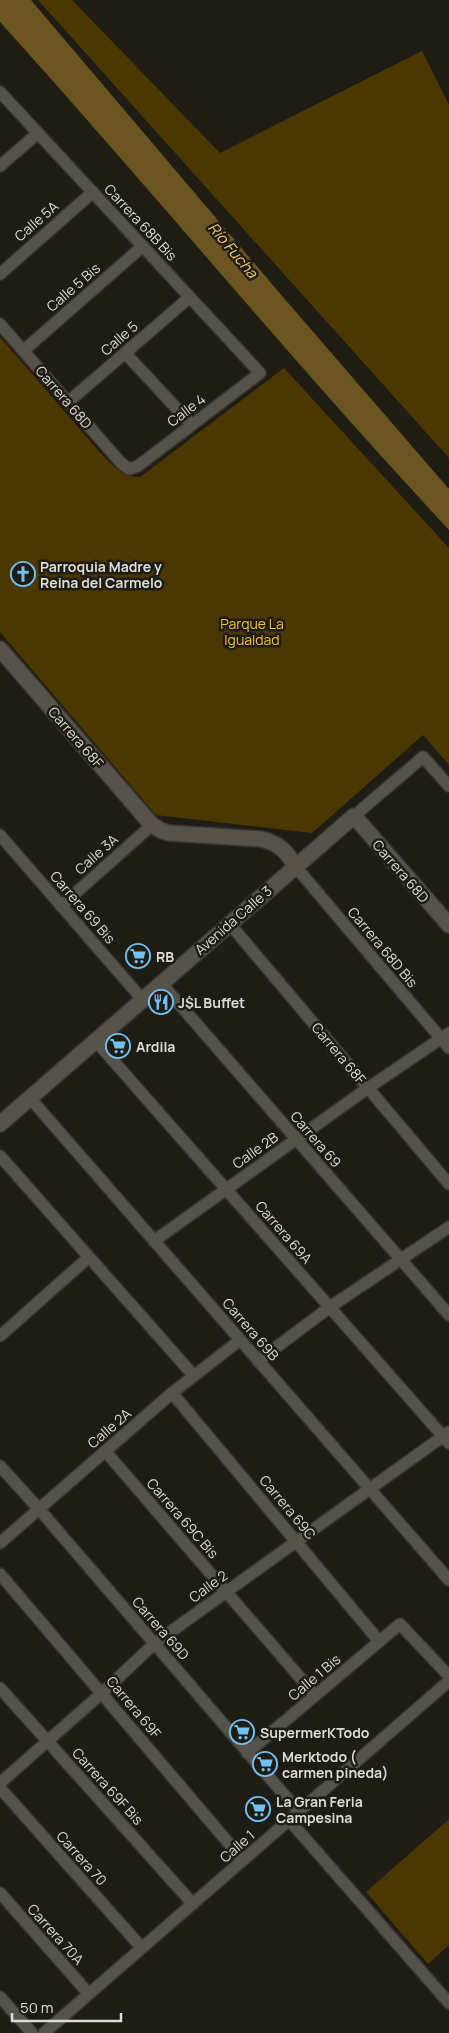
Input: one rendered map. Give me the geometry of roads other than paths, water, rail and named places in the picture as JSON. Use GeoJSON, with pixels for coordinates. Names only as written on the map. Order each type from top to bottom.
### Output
{"type":"FeatureCollection","features":[{"type":"Feature","properties":{"kind":"street","name":"Carrera 68B Bis"},"geometry":{"type":"LineString","coordinates":[[0,92],[260,373]]}},
{"type":"Feature","properties":{"kind":"street"},"geometry":{"type":"LineString","coordinates":[[0,166],[38,134]]}},
{"type":"Feature","properties":{"kind":"street","name":"Calle 5A"},"geometry":{"type":"LineString","coordinates":[[0,274],[92,192]]}},
{"type":"Feature","properties":{"kind":"street","name":"Calle 5 Bis"},"geometry":{"type":"LineString","coordinates":[[23,351],[143,246]]}},
{"type":"Feature","properties":{"kind":"street","name":"Calle 5"},"geometry":{"type":"LineString","coordinates":[[68,402],[190,297]]}},
{"type":"Feature","properties":{"kind":"street","name":"Carrera 68D"},"geometry":{"type":"LineString","coordinates":[[0,324],[121,463],[129,468]]}},
{"type":"Feature","properties":{"kind":"street"},"geometry":{"type":"LineString","coordinates":[[125,353],[192,425]]}},
{"type":"Feature","properties":{"kind":"street","name":"Calle 4"},"geometry":{"type":"LineString","coordinates":[[129,468],[138,466],[260,373]]}},
{"type":"Feature","properties":{"kind":"street","name":"Carrera 68F"},"geometry":{"type":"LineString","coordinates":[[0,648],[152,825]]}},
{"type":"Feature","properties":{"kind":"street","name":"Avenida Calle 3"},"geometry":{"type":"LineString","coordinates":[[0,1124],[229,923],[423,757],[449,786]]}},
{"type":"Feature","properties":{"kind":"street","name":"Carrera 68D"},"geometry":{"type":"LineString","coordinates":[[354,816],[449,925]]}},
{"type":"Feature","properties":{"kind":"street"},"geometry":{"type":"LineString","coordinates":[[152,825],[169,833],[261,839],[274,842],[288,854],[295,866]]}},
{"type":"Feature","properties":{"kind":"street","name":"Calle 3A"},"geometry":{"type":"LineString","coordinates":[[61,906],[152,825]]}},
{"type":"Feature","properties":{"kind":"street","name":"Carrera 69 Bis"},"geometry":{"type":"LineString","coordinates":[[0,835],[142,999]]}},
{"type":"Feature","properties":{"kind":"street","name":"Carrera 68D Bis"},"geometry":{"type":"LineString","coordinates":[[295,866],[445,1036],[449,1048]]}},
{"type":"Feature","properties":{"kind":"street","name":"Carrera 68F"},"geometry":{"type":"LineString","coordinates":[[229,923],[449,1184]]}},
{"type":"Feature","properties":{"kind":"street","name":"Carrera 69"},"geometry":{"type":"LineString","coordinates":[[161,983],[449,1316]]}},
{"type":"Feature","properties":{"kind":"street","name":"Calle 2B"},"geometry":{"type":"LineString","coordinates":[[154,1241],[226,1188],[445,1036]]}},
{"type":"Feature","properties":{"kind":"street","name":"Carrera 69A"},"geometry":{"type":"LineString","coordinates":[[95,1040],[447,1437]]}},
{"type":"Feature","properties":{"kind":"street","name":"Carrera 69B"},"geometry":{"type":"LineString","coordinates":[[30,1098],[449,1580]]}},
{"type":"Feature","properties":{"kind":"street"},"geometry":{"type":"LineString","coordinates":[[0,1156],[194,1376]]}},
{"type":"Feature","properties":{"kind":"street"},"geometry":{"type":"LineString","coordinates":[[258,1361],[330,1307],[449,1227]]}},
{"type":"Feature","properties":{"kind":"street"},"geometry":{"type":"LineString","coordinates":[[0,1336],[89,1257]]}},
{"type":"Feature","properties":{"kind":"street","name":"Calle 2A"},"geometry":{"type":"LineString","coordinates":[[0,1543],[172,1393],[240,1340]]}},
{"type":"Feature","properties":{"kind":"street","name":"Carrera 69C"},"geometry":{"type":"LineString","coordinates":[[172,1393],[379,1641]]}},
{"type":"Feature","properties":{"kind":"street","name":"Calle 2"},"geometry":{"type":"LineString","coordinates":[[0,1783],[102,1693],[155,1643],[369,1489],[447,1437]]}},
{"type":"Feature","properties":{"kind":"street","name":"Carrera 69C Bis"},"geometry":{"type":"LineString","coordinates":[[106,1452],[315,1696]]}},
{"type":"Feature","properties":{"kind":"street","name":"Carrera 69D"},"geometry":{"type":"LineString","coordinates":[[0,1466],[155,1643],[298,1812]]}},
{"type":"Feature","properties":{"kind":"street","name":"Carrera 69F"},"geometry":{"type":"LineString","coordinates":[[0,1574],[243,1860]]}},
{"type":"Feature","properties":{"kind":"street","name":"Calle 1 Bis"},"geometry":{"type":"LineString","coordinates":[[247,1753],[400,1624],[449,1676]]}},
{"type":"Feature","properties":{"kind":"street","name":"Calle 1"},"geometry":{"type":"LineString","coordinates":[[44,2033],[449,1681]]}},
{"type":"Feature","properties":{"kind":"street","name":"Carrera 69F Bis"},"geometry":{"type":"LineString","coordinates":[[0,1688],[192,1904]]}},
{"type":"Feature","properties":{"kind":"street","name":"Carrera 70"},"geometry":{"type":"LineString","coordinates":[[0,1788],[142,1948]]}},
{"type":"Feature","properties":{"kind":"street"},"geometry":{"type":"LineString","coordinates":[[289,1820],[449,2003]]}},
{"type":"Feature","properties":{"kind":"street","name":"Carrera 70A"},"geometry":{"type":"LineString","coordinates":[[0,1894],[89,1994]]}},
{"type":"Feature","properties":{"kind":"street"},"geometry":{"type":"LineString","coordinates":[[0,1997],[32,2033]]}},
{"type":"Feature","properties":{"kind":"water","name":"Río Fucha"},"geometry":{"type":"Polygon","coordinates":[[[0,0],[31,0],[449,489],[449,530],[335,405],[0,22],[0,0]]]}},
{"type":"Feature","properties":{"kind":"place","name":"Parroquia Madre y Reina del Carmelo"},"geometry":{"type":"Point","coordinates":[23,574]}},
{"type":"Feature","properties":{"kind":"place","name":"RB"},"geometry":{"type":"Point","coordinates":[138,956]}},
{"type":"Feature","properties":{"kind":"place","name":"J$L Buffet"},"geometry":{"type":"Point","coordinates":[161,1002]}},
{"type":"Feature","properties":{"kind":"place","name":"Ardila"},"geometry":{"type":"Point","coordinates":[118,1046]}},
{"type":"Feature","properties":{"kind":"place","name":"SupermerKTodo"},"geometry":{"type":"Point","coordinates":[242,1732]}},
{"type":"Feature","properties":{"kind":"place","name":"Merktodo ( carmen pineda)"},"geometry":{"type":"Point","coordinates":[265,1764]}},
{"type":"Feature","properties":{"kind":"place","name":"La Gran Feria Campesina"},"geometry":{"type":"Point","coordinates":[258,1809]}},
{"type":"Feature","properties":{"kind":"park label","name":"Parque La Igualdad"},"geometry":{"type":"Point","coordinates":[252,632]}}]}
